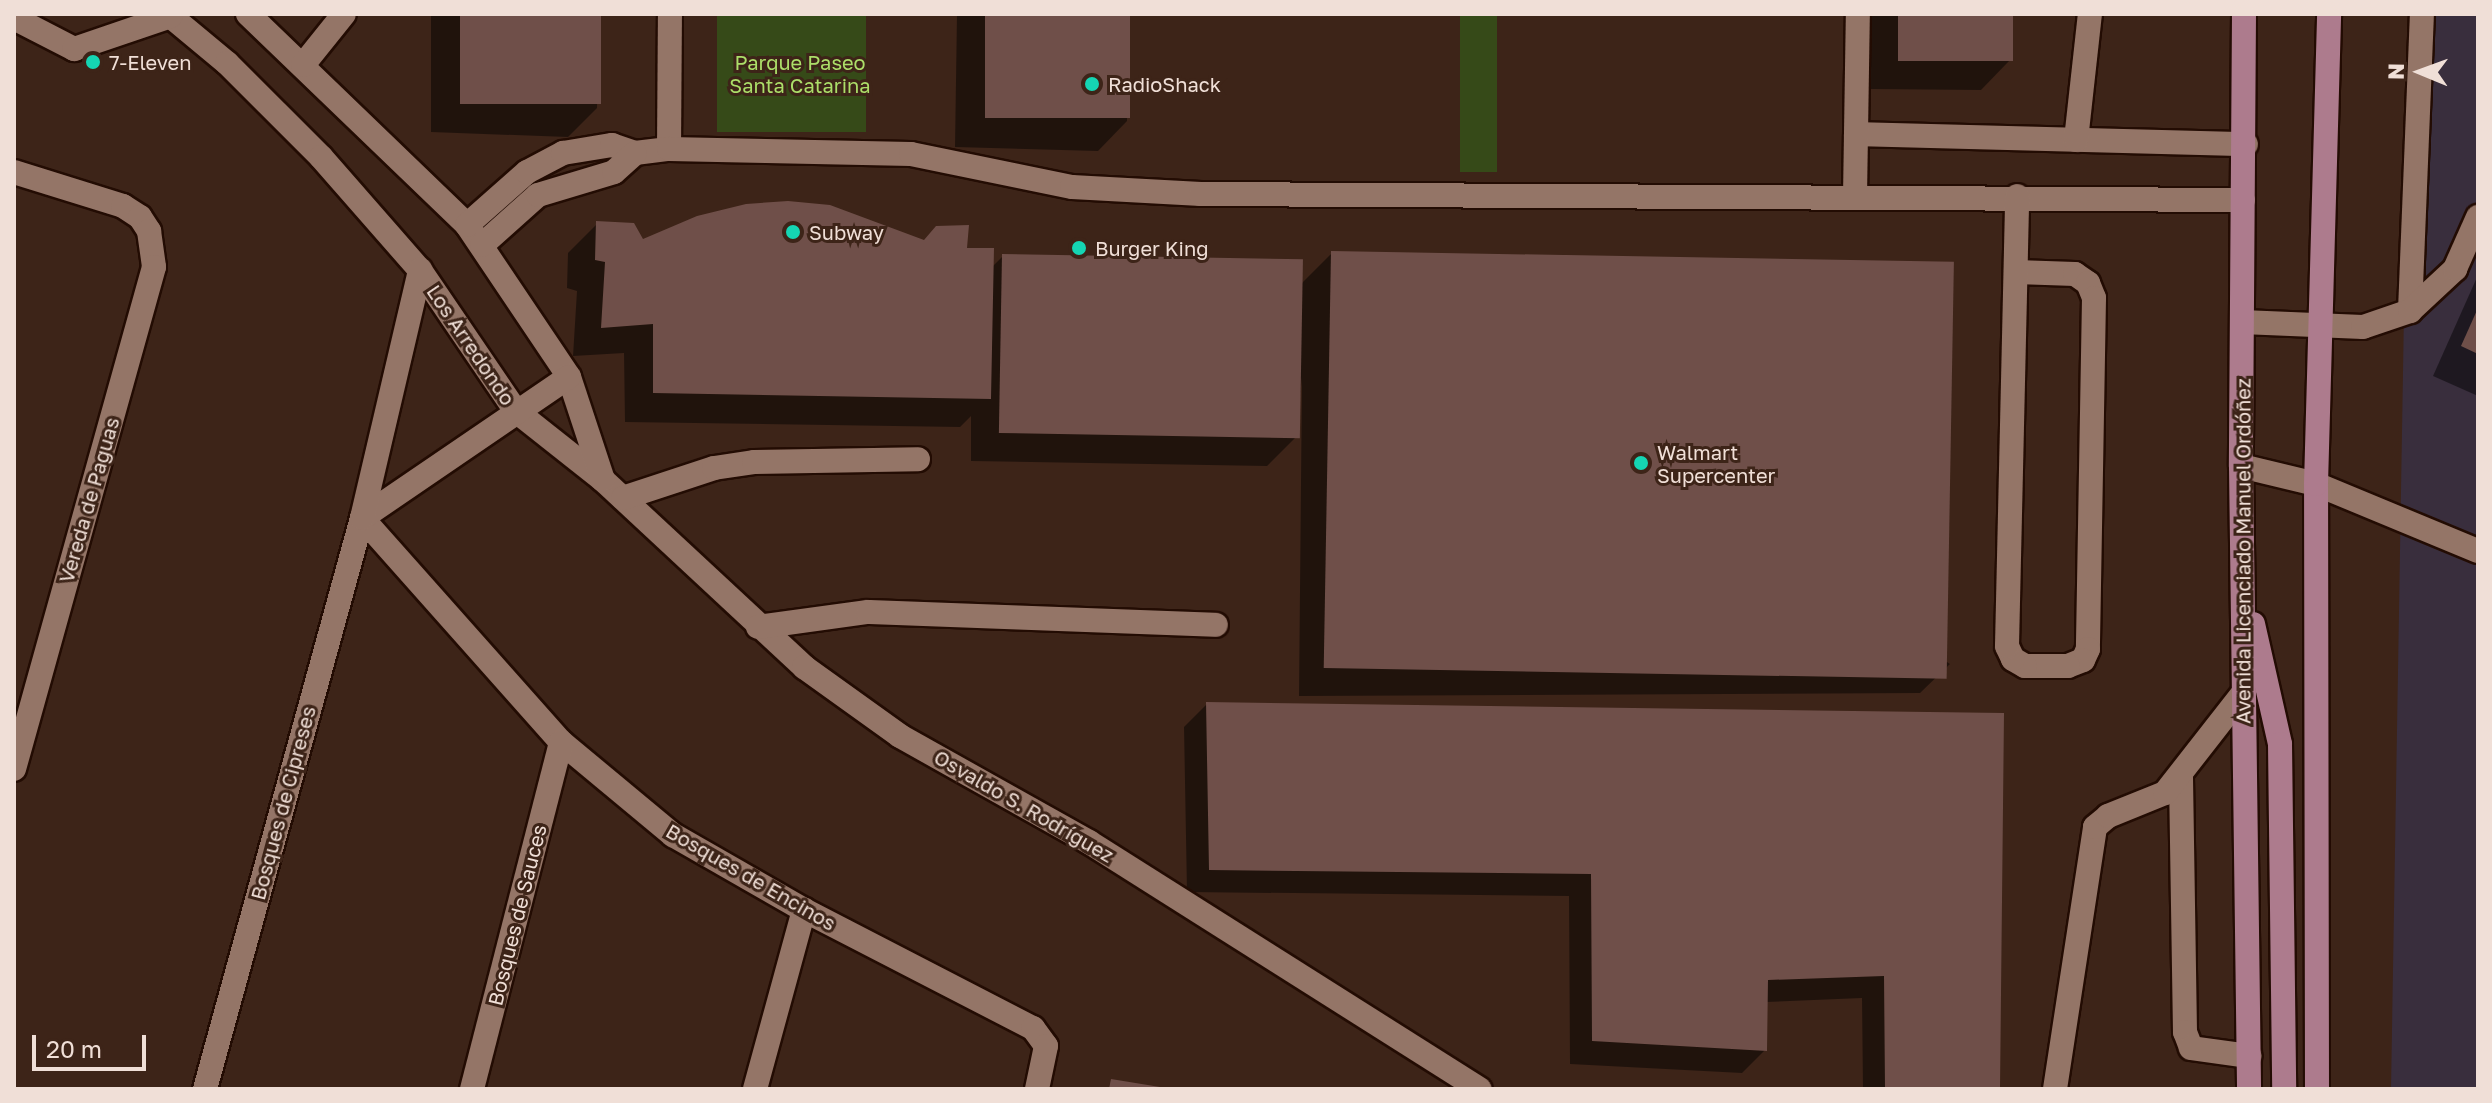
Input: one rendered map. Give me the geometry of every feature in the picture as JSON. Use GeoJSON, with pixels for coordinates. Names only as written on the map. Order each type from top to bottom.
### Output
{"type":"FeatureCollection","features":[{"type":"Feature","properties":{"kind":"main road","name":"Avenida Licenciado Manuel Ordóñez"},"geometry":{"type":"LineString","coordinates":[[2244,14],[2246,144],[2241,466],[2249,1089]]}},
{"type":"Feature","properties":{"kind":"main road"},"geometry":{"type":"LineString","coordinates":[[2317,1089],[2316,484],[2329,14]]}},
{"type":"Feature","properties":{"kind":"main road"},"geometry":{"type":"LineString","coordinates":[[2243,574],[2280,744],[2284,1089]]}},
{"type":"Feature","properties":{"kind":"street"},"geometry":{"type":"LineString","coordinates":[[248,14],[467,225],[569,377],[603,480]]}},
{"type":"Feature","properties":{"kind":"street"},"geometry":{"type":"LineString","coordinates":[[303,65],[344,14]]}},
{"type":"Feature","properties":{"kind":"street"},"geometry":{"type":"LineString","coordinates":[[669,149],[670,14]]}},
{"type":"Feature","properties":{"kind":"street"},"geometry":{"type":"LineString","coordinates":[[1855,196],[1858,14]]}},
{"type":"Feature","properties":{"kind":"street"},"geometry":{"type":"LineString","coordinates":[[2076,140],[2090,14]]}},
{"type":"Feature","properties":{"kind":"street"},"geometry":{"type":"LineString","coordinates":[[2410,311],[2422,14]]}},
{"type":"Feature","properties":{"kind":"street"},"geometry":{"type":"LineString","coordinates":[[14,18],[74,49],[170,15]]}},
{"type":"Feature","properties":{"kind":"street","name":"Los Arredondo"},"geometry":{"type":"LineString","coordinates":[[170,15],[227,63],[321,157],[420,270],[516,411],[603,480]]}},
{"type":"Feature","properties":{"kind":"street"},"geometry":{"type":"LineString","coordinates":[[1856,134],[2246,144]]}},
{"type":"Feature","properties":{"kind":"street"},"geometry":{"type":"LineString","coordinates":[[467,225],[527,172],[563,153],[612,145],[635,153],[669,149],[911,154],[1072,187],[1188,194],[2017,196],[2243,200]]}},
{"type":"Feature","properties":{"kind":"street"},"geometry":{"type":"LineString","coordinates":[[482,245],[538,195],[614,172],[635,153]]}},
{"type":"Feature","properties":{"kind":"street","name":"Vereda de Paguas"},"geometry":{"type":"LineString","coordinates":[[14,172],[123,206],[149,231],[154,267],[14,769]]}},
{"type":"Feature","properties":{"kind":"street"},"geometry":{"type":"LineString","coordinates":[[2016,272],[2075,274],[2088,283],[2094,298],[2088,649],[2083,660],[2068,666],[2025,666],[2013,659],[2007,646],[2017,196]]}},
{"type":"Feature","properties":{"kind":"street"},"geometry":{"type":"LineString","coordinates":[[2242,322],[2363,327],[2410,311],[2455,269],[2478,217]]}},
{"type":"Feature","properties":{"kind":"street","name":"Bosques de Cipreses"},"geometry":{"type":"LineString","coordinates":[[205,1089],[362,518],[420,270]]}},
{"type":"Feature","properties":{"kind":"street"},"geometry":{"type":"LineString","coordinates":[[362,518],[569,377]]}},
{"type":"Feature","properties":{"kind":"street"},"geometry":{"type":"LineString","coordinates":[[623,498],[714,468],[754,462],[918,459]]}},
{"type":"Feature","properties":{"kind":"street"},"geometry":{"type":"LineString","coordinates":[[2241,466],[2316,484],[2478,551]]}},
{"type":"Feature","properties":{"kind":"street","name":"Osvaldo S. Rodríguez"},"geometry":{"type":"LineString","coordinates":[[603,480],[804,667],[900,736],[1116,858],[1479,1089]]}},
{"type":"Feature","properties":{"kind":"street","name":"Bosques de Encinos"},"geometry":{"type":"LineString","coordinates":[[362,518],[561,742],[673,835],[804,910],[1033,1028],[1046,1046],[1037,1089]]}},
{"type":"Feature","properties":{"kind":"street"},"geometry":{"type":"LineString","coordinates":[[758,627],[868,612],[1216,625]]}},
{"type":"Feature","properties":{"kind":"street"},"geometry":{"type":"LineString","coordinates":[[2055,1089],[2095,827],[2108,816],[2165,793],[2181,778],[2244,692]]}},
{"type":"Feature","properties":{"kind":"street","name":"Bosques de Sauces"},"geometry":{"type":"LineString","coordinates":[[472,1089],[561,742]]}},
{"type":"Feature","properties":{"kind":"street"},"geometry":{"type":"LineString","coordinates":[[2181,778],[2185,1032],[2191,1048],[2249,1056]]}},
{"type":"Feature","properties":{"kind":"street"},"geometry":{"type":"LineString","coordinates":[[755,1089],[804,910]]}},
{"type":"Feature","properties":{"kind":"shaded area"},"geometry":{"type":"Polygon","coordinates":[[[2409,14],[2478,14],[2478,1089],[2391,1089],[2409,14]]]}},
{"type":"Feature","properties":{"kind":"green space","name":"Parque Paseo Santa Catarina"},"geometry":{"type":"Polygon","coordinates":[[[717,14],[866,14],[866,132],[717,132],[717,14]]]}},
{"type":"Feature","properties":{"kind":"green space"},"geometry":{"type":"Polygon","coordinates":[[[1460,14],[1497,14],[1497,172],[1460,172],[1460,14]]]}},
{"type":"Feature","properties":{"kind":"building"},"geometry":{"type":"Polygon","coordinates":[[[460,14],[601,14],[601,104],[460,104],[460,14]]]}},
{"type":"Feature","properties":{"kind":"building"},"geometry":{"type":"Polygon","coordinates":[[[985,14],[1130,14],[1130,118],[985,118],[985,14]]]}},
{"type":"Feature","properties":{"kind":"building"},"geometry":{"type":"Polygon","coordinates":[[[1898,14],[2013,14],[2013,61],[1898,61],[1898,14]]]}},
{"type":"Feature","properties":{"kind":"building"},"geometry":{"type":"Polygon","coordinates":[[[788,201],[830,205],[924,240],[936,226],[969,225],[967,248],[994,248],[991,399],[653,393],[653,324],[601,328],[605,262],[595,260],[596,221],[634,223],[643,239],[697,216],[746,204],[788,201]]]}},
{"type":"Feature","properties":{"kind":"building","name":"Walmart Supercenter"},"geometry":{"type":"Polygon","coordinates":[[[1331,251],[1954,262],[1947,679],[1324,668],[1331,251]]]}},
{"type":"Feature","properties":{"kind":"building"},"geometry":{"type":"Polygon","coordinates":[[[1002,254],[1303,259],[1300,438],[999,433],[1002,254]]]}},
{"type":"Feature","properties":{"kind":"building"},"geometry":{"type":"Polygon","coordinates":[[[2478,308],[2478,354],[2461,346],[2478,308]]]}},
{"type":"Feature","properties":{"kind":"building"},"geometry":{"type":"Polygon","coordinates":[[[1206,702],[2004,713],[2000,1089],[1885,1089],[1884,976],[1768,980],[1767,1051],[1592,1041],[1591,874],[1209,870],[1206,702]]]}},
{"type":"Feature","properties":{"kind":"building"},"geometry":{"type":"Polygon","coordinates":[[[1111,1079],[1160,1087],[1160,1089],[1109,1089],[1111,1079]]]}},
{"type":"Feature","properties":{"kind":"place","name":"7-Eleven"},"geometry":{"type":"Point","coordinates":[93,62]}},
{"type":"Feature","properties":{"kind":"place","name":"RadioShack"},"geometry":{"type":"Point","coordinates":[1092,84]}},
{"type":"Feature","properties":{"kind":"place","name":"Subway"},"geometry":{"type":"Point","coordinates":[793,232]}},
{"type":"Feature","properties":{"kind":"place","name":"Burger King"},"geometry":{"type":"Point","coordinates":[1079,248]}},
{"type":"Feature","properties":{"kind":"place","name":"Walmart Supercenter"},"geometry":{"type":"Point","coordinates":[1641,463]}}]}
